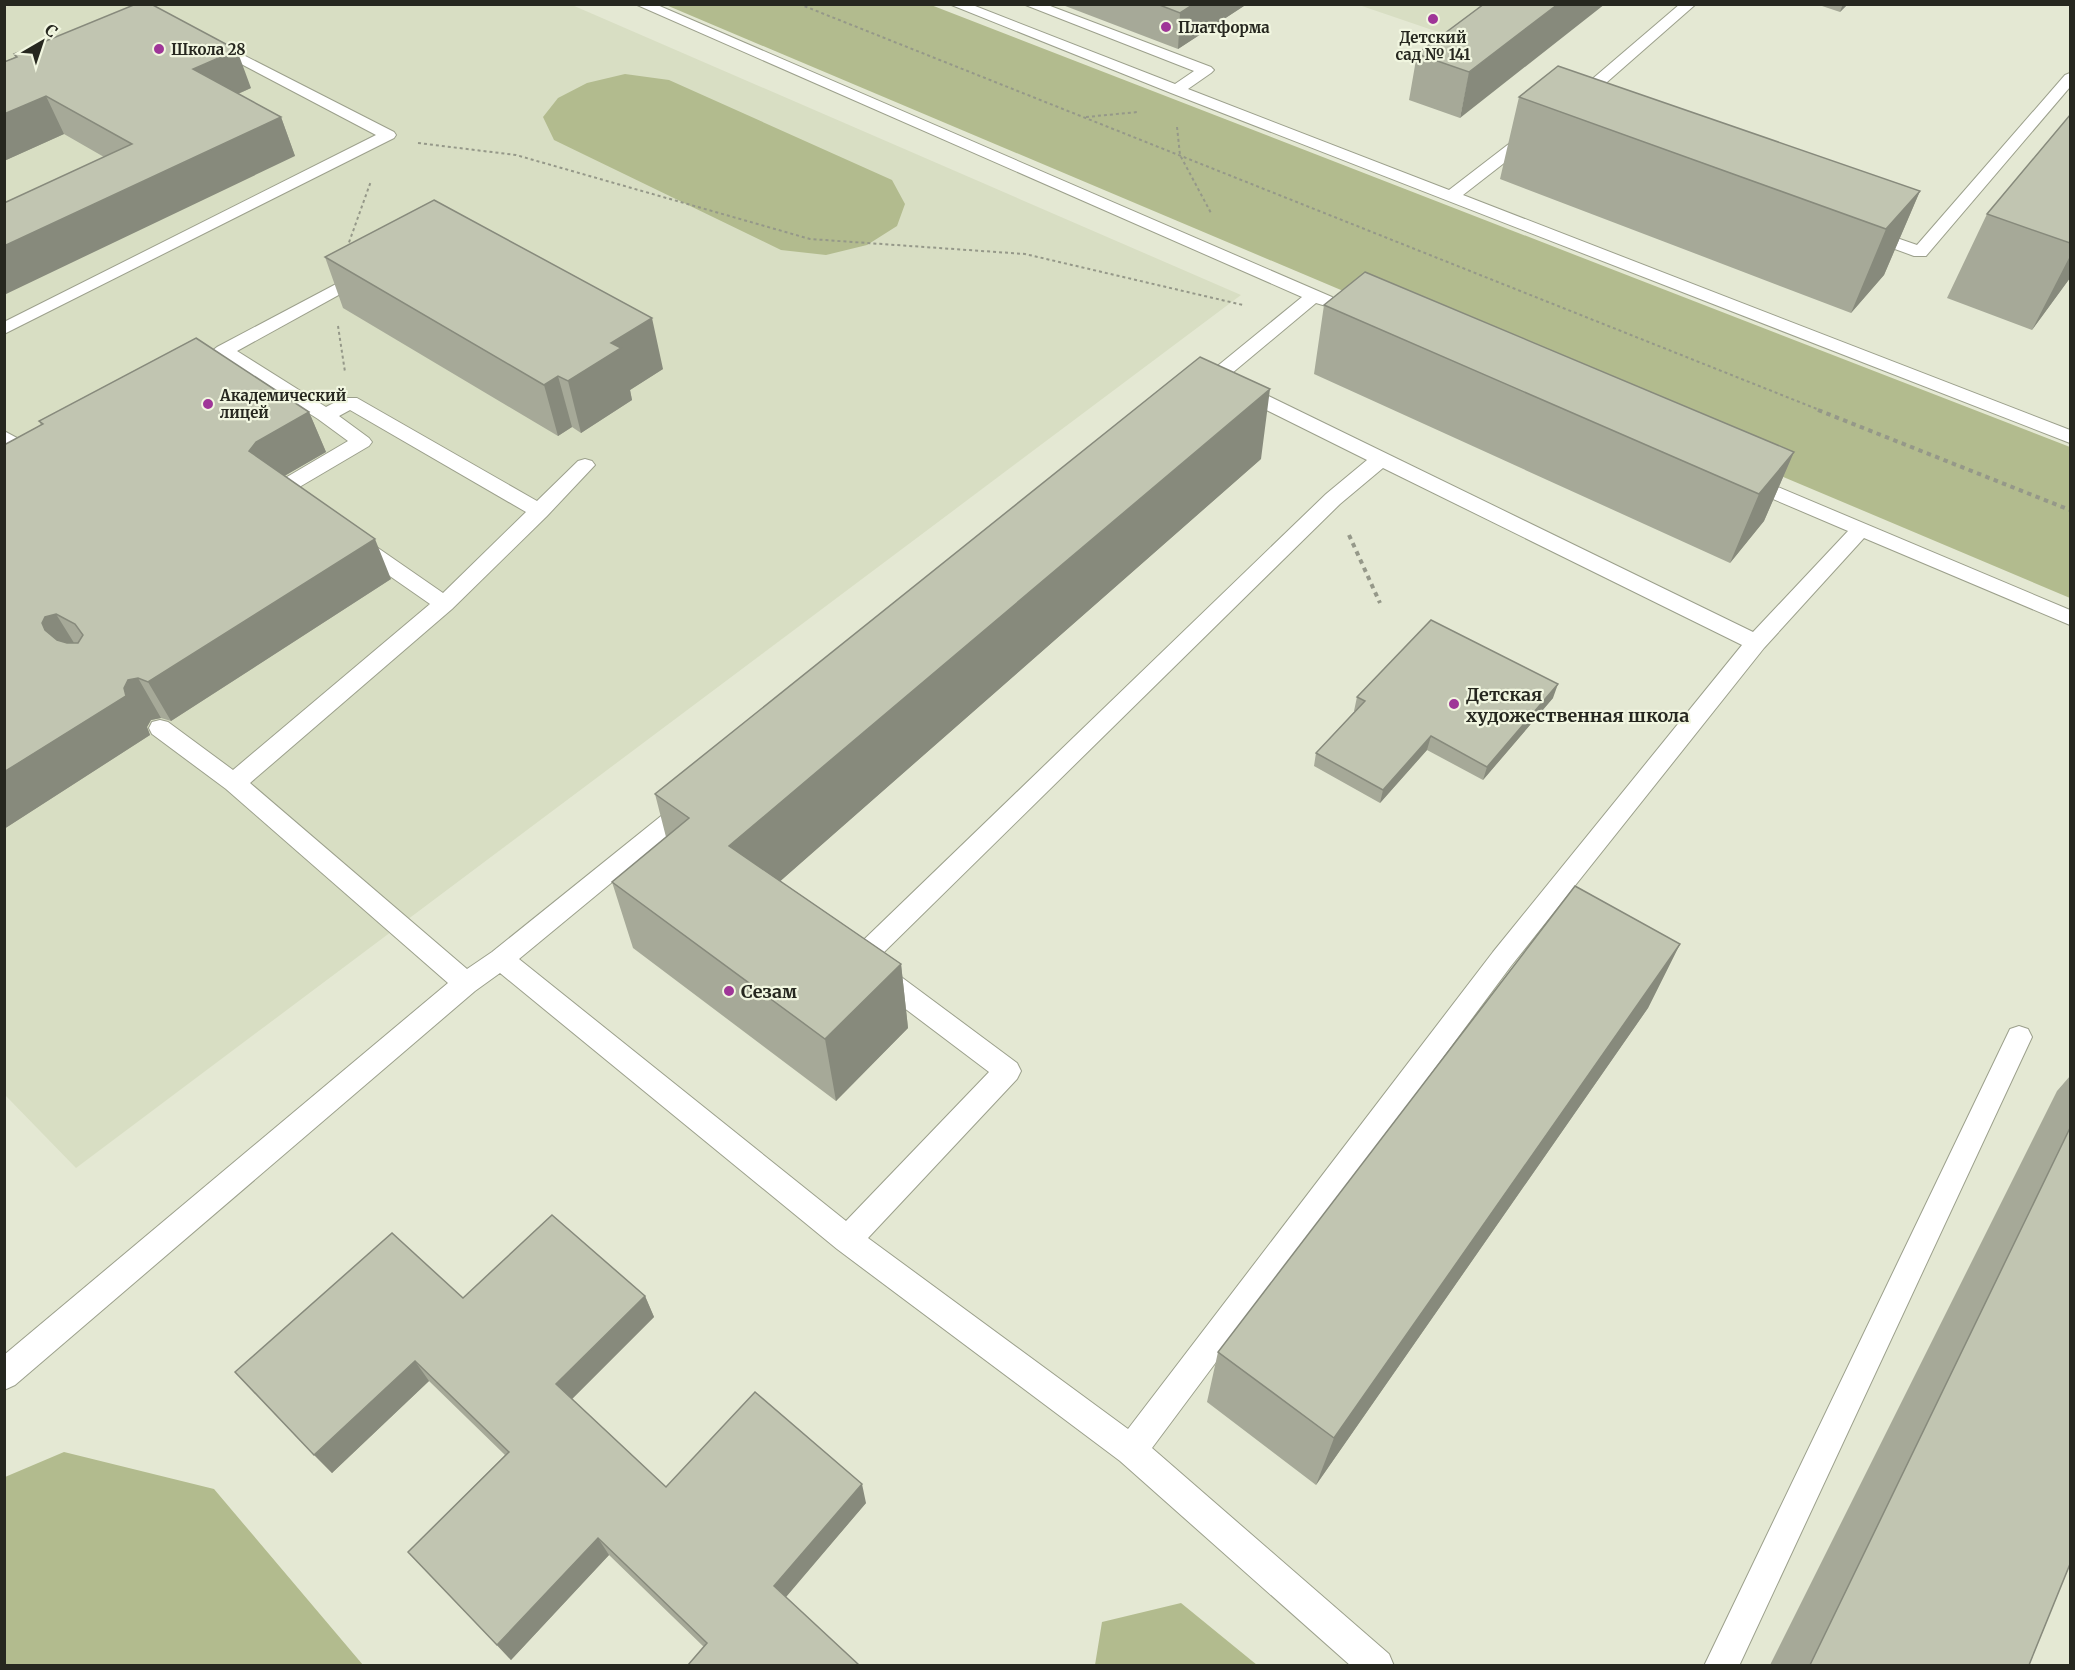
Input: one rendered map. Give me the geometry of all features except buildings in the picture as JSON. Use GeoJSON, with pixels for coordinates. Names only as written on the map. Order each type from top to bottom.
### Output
{"type":"FeatureCollection","features":[{"type":"Feature","properties":{"kind":"lane"},"geometry":{"type":"LineString","coordinates":[[642,4],[1346,310]]}},
{"type":"Feature","properties":{"kind":"lane"},"geometry":{"type":"LineString","coordinates":[[956,4],[999,13],[1176,90],[2070,436]]}},
{"type":"Feature","properties":{"kind":"lane"},"geometry":{"type":"LineString","coordinates":[[1030,4],[1206,70],[1176,90]]}},
{"type":"Feature","properties":{"kind":"lane"},"geometry":{"type":"LineString","coordinates":[[1563,112],[1689,4]]}},
{"type":"Feature","properties":{"kind":"lane"},"geometry":{"type":"LineString","coordinates":[[197,36],[388,135]]}},
{"type":"Feature","properties":{"kind":"lane"},"geometry":{"type":"LineString","coordinates":[[1853,228],[1920,252],[2070,78]]}},
{"type":"Feature","properties":{"kind":"lane"},"geometry":{"type":"LineString","coordinates":[[1451,196],[1521,140],[1545,125]]}},
{"type":"Feature","properties":{"kind":"lane"},"geometry":{"type":"LineString","coordinates":[[4,329],[388,135]]}},
{"type":"Feature","properties":{"kind":"lane"},"geometry":{"type":"LineString","coordinates":[[193,368],[338,288]]}},
{"type":"Feature","properties":{"kind":"lane"},"geometry":{"type":"LineString","coordinates":[[1187,401],[1314,296]]}},
{"type":"Feature","properties":{"kind":"lane"},"geometry":{"type":"LineString","coordinates":[[224,351],[325,415],[362,442],[282,489],[310,510]]}},
{"type":"Feature","properties":{"kind":"lane"},"geometry":{"type":"LineString","coordinates":[[1215,378],[1756,643]]}},
{"type":"Feature","properties":{"kind":"lane"},"geometry":{"type":"LineString","coordinates":[[325,415],[350,402],[540,511]]}},
{"type":"Feature","properties":{"kind":"lane"},"geometry":{"type":"LineString","coordinates":[[4,437],[30,454],[50,443]]}},
{"type":"Feature","properties":{"kind":"lane"},"geometry":{"type":"LineString","coordinates":[[847,1240],[1008,1071],[859,960],[1333,499],[1381,459]]}},
{"type":"Feature","properties":{"kind":"lane"},"geometry":{"type":"LineString","coordinates":[[234,783],[444,604],[585,465]]}},
{"type":"Feature","properties":{"kind":"lane"},"geometry":{"type":"LineString","coordinates":[[1730,473],[2070,618]]}},
{"type":"Feature","properties":{"kind":"lane"},"geometry":{"type":"LineString","coordinates":[[1131,1450],[1502,959],[1756,643],[1861,529]]}},
{"type":"Feature","properties":{"kind":"lane"},"geometry":{"type":"LineString","coordinates":[[339,530],[444,604]]}},
{"type":"Feature","properties":{"kind":"lane"},"geometry":{"type":"LineString","coordinates":[[160,728],[234,783],[466,983]]}},
{"type":"Feature","properties":{"kind":"lane"},"geometry":{"type":"LineString","coordinates":[[4,1375],[466,983],[501,959],[705,793]]}},
{"type":"Feature","properties":{"kind":"lane"},"geometry":{"type":"LineString","coordinates":[[501,959],[847,1240],[1131,1450],[1377,1665]]}},
{"type":"Feature","properties":{"kind":"lane"},"geometry":{"type":"LineString","coordinates":[[1720,1665],[2019,1037]]}},
{"type":"Feature","properties":{"kind":"path"},"geometry":{"type":"LineString","coordinates":[[799,4],[2070,510]]}},
{"type":"Feature","properties":{"kind":"path"},"geometry":{"type":"LineString","coordinates":[[1085,118],[1141,111]]}},
{"type":"Feature","properties":{"kind":"path"},"geometry":{"type":"LineString","coordinates":[[350,402],[336,316],[338,288],[342,263],[388,135],[432,146],[516,155],[810,239],[1025,254],[1250,306]]}},
{"type":"Feature","properties":{"kind":"shaded area"},"geometry":{"type":"Polygon","coordinates":[[[21,4],[572,5],[1241,295],[76,1168],[5,1095],[4,7],[21,4]]]}},
{"type":"Feature","properties":{"kind":"shaded area","name":"Детский сад № 141"},"geometry":{"type":"Polygon","coordinates":[[[1484,4],[1444,34],[1359,5],[1484,4]]]}},
{"type":"Feature","properties":{"kind":"green space"},"geometry":{"type":"Polygon","coordinates":[[[666,5],[931,5],[2070,447],[2070,598],[666,5]]]}},
{"type":"Feature","properties":{"kind":"green space"},"geometry":{"type":"Polygon","coordinates":[[[625,74],[669,80],[892,180],[905,204],[897,226],[867,245],[826,255],[781,250],[554,140],[543,117],[558,98],[587,83],[625,74]]]}},
{"type":"Feature","properties":{"kind":"green space"},"geometry":{"type":"Polygon","coordinates":[[[64,1452],[214,1489],[363,1665],[5,1665],[5,1477],[64,1452]]]}},
{"type":"Feature","properties":{"kind":"green space"},"geometry":{"type":"Polygon","coordinates":[[[1181,1603],[1257,1665],[1095,1665],[1102,1622],[1181,1603]]]}},
{"type":"Feature","properties":{"kind":"place","name":"Детский сад № 141"},"geometry":{"type":"Point","coordinates":[1433,19]}},
{"type":"Feature","properties":{"kind":"place","name":"Платформа"},"geometry":{"type":"Point","coordinates":[1166,27]}},
{"type":"Feature","properties":{"kind":"place","name":"Школа 28"},"geometry":{"type":"Point","coordinates":[159,49]}},
{"type":"Feature","properties":{"kind":"place","name":"Академический лицей"},"geometry":{"type":"Point","coordinates":[208,404]}},
{"type":"Feature","properties":{"kind":"place","name":"Детская художественная школа"},"geometry":{"type":"Point","coordinates":[1454,704]}},
{"type":"Feature","properties":{"kind":"place","name":"Сезам"},"geometry":{"type":"Point","coordinates":[729,991]}}]}
